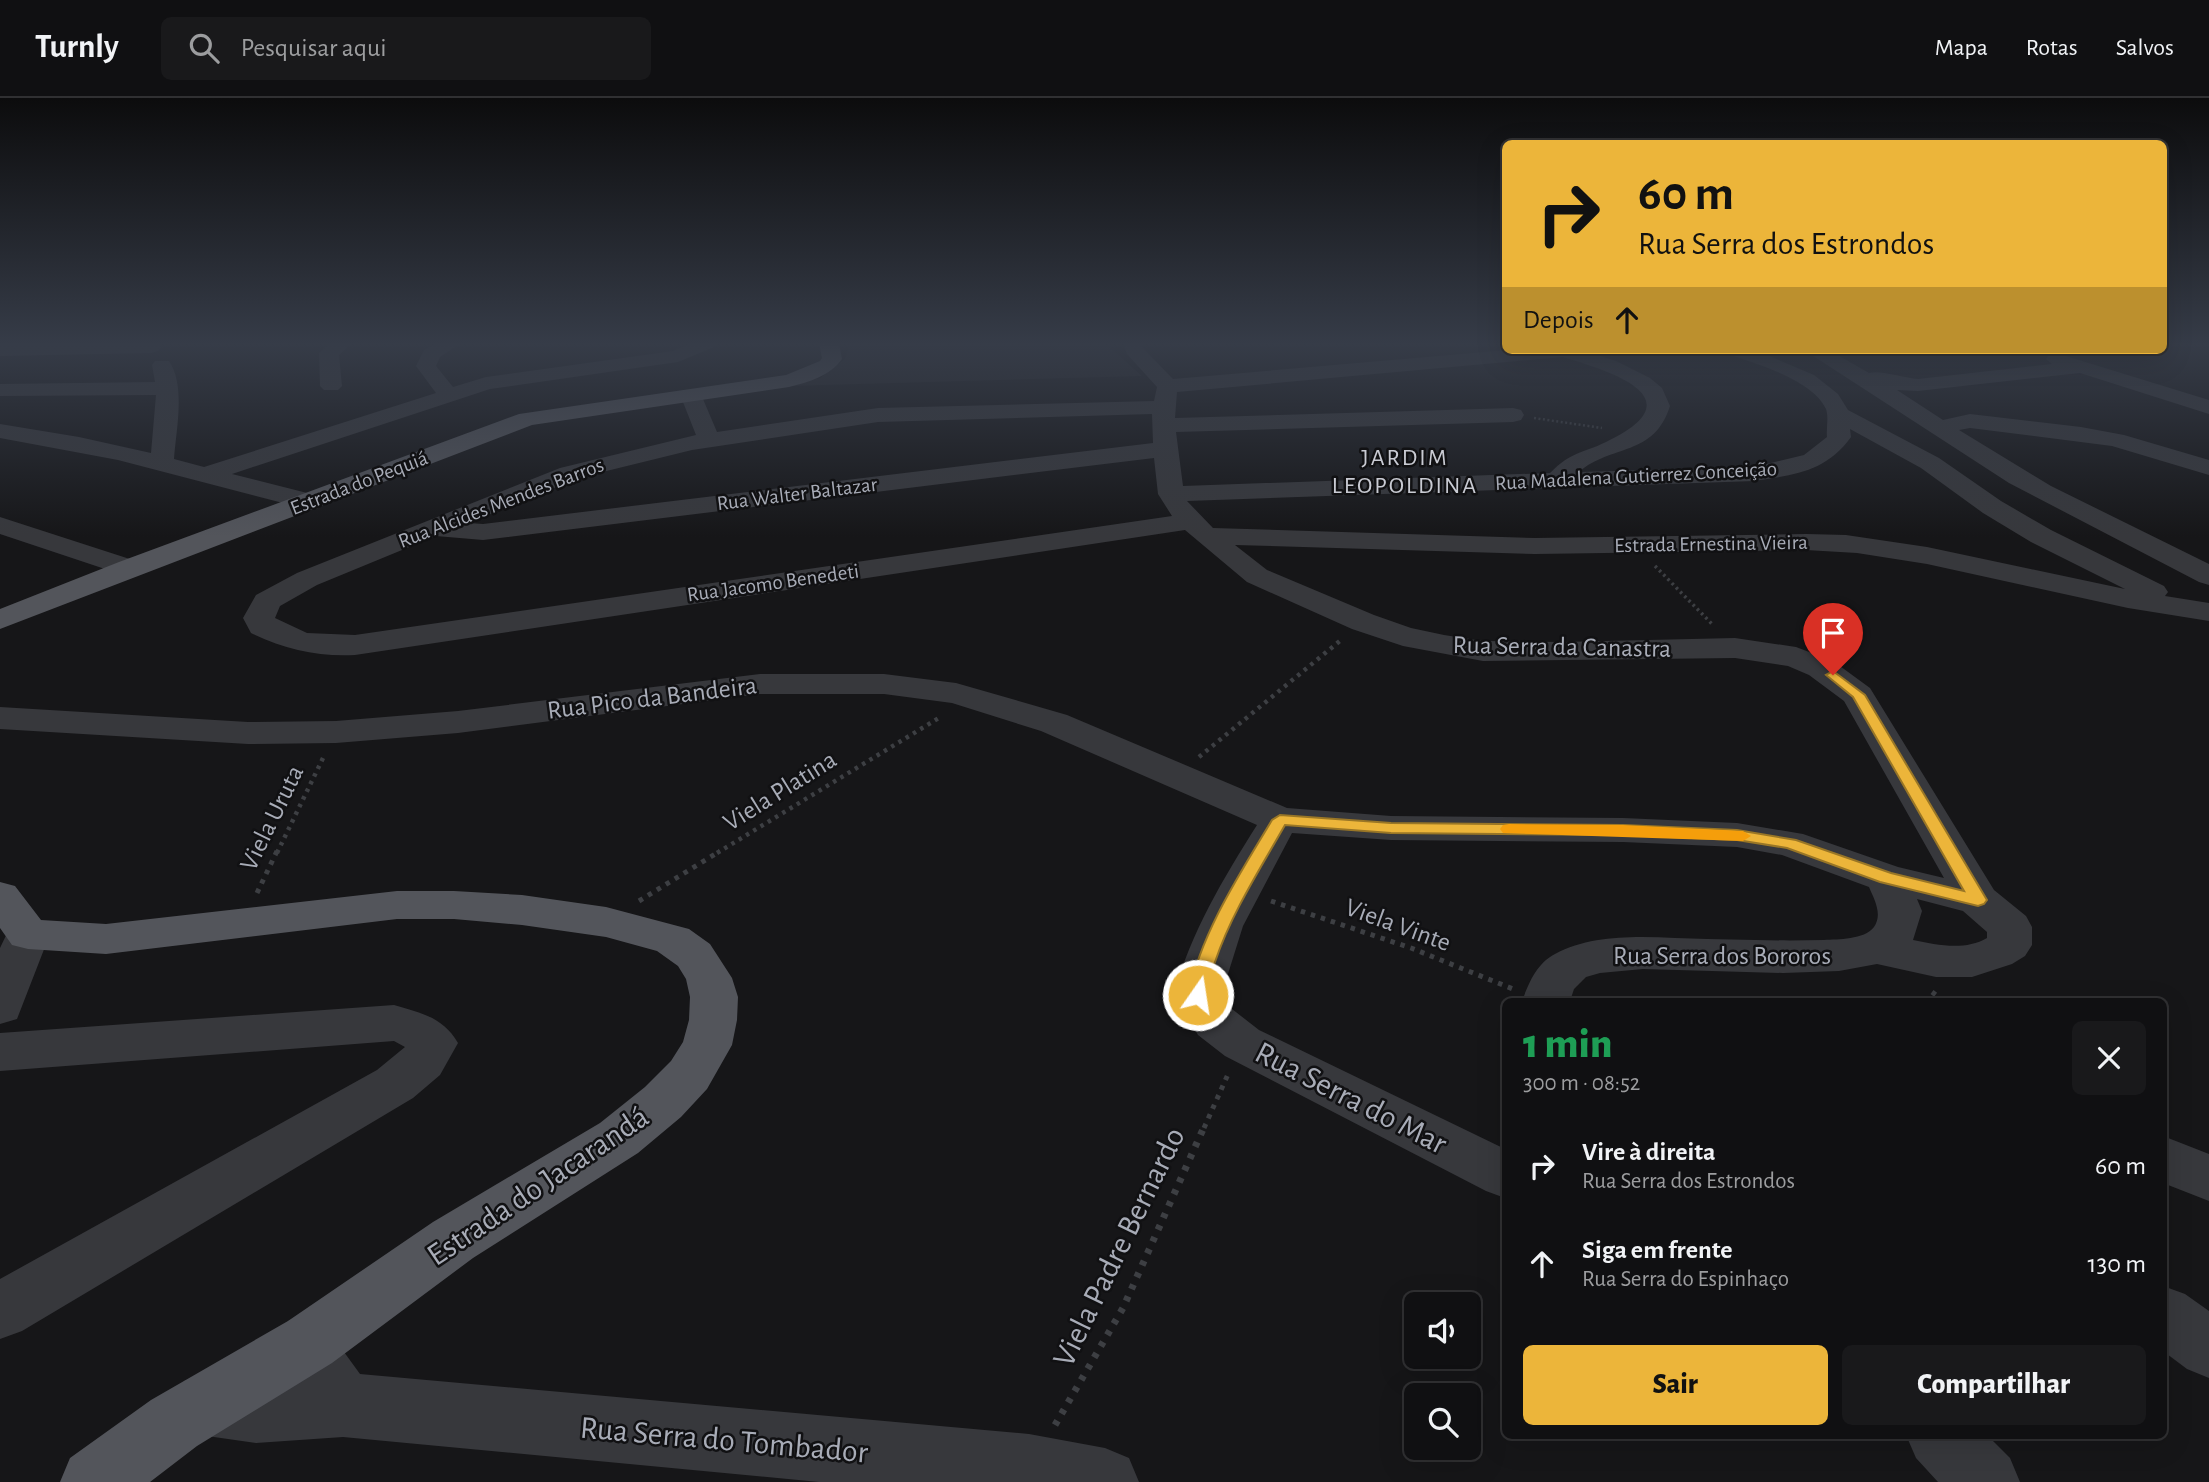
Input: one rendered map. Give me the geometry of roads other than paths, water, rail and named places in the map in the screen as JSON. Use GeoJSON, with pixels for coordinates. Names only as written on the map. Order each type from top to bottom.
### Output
{"type":"FeatureCollection","features":[{"type":"Feature","properties":{"kind":"main road","name":"Estrada do Pequiá"},"geometry":{"type":"LineString","coordinates":[[0,620],[129,568],[527,419],[601,408]]}},
{"type":"Feature","properties":{"kind":"main road","name":"Estrada do Jacarandá"},"geometry":{"type":"LineString","coordinates":[[14,915],[106,939],[397,905],[522,910],[606,922],[673,940],[694,955],[709,978],[714,997],[713,1020],[707,1045],[689,1075],[663,1102],[619,1138],[453,1240],[310,1342],[174,1423],[94,1482]]}},
{"type":"Feature","properties":{"kind":"street"},"geometry":{"type":"LineString","coordinates":[[162,464],[166,408]]}},
{"type":"Feature","properties":{"kind":"street"},"geometry":{"type":"LineString","coordinates":[[206,474],[411,408]]}},
{"type":"Feature","properties":{"kind":"street"},"geometry":{"type":"LineString","coordinates":[[696,408],[709,440]]}},
{"type":"Feature","properties":{"kind":"street"},"geometry":{"type":"LineString","coordinates":[[1161,408],[1165,417],[1171,494]]}},
{"type":"Feature","properties":{"kind":"street"},"geometry":{"type":"LineString","coordinates":[[1165,417],[1222,408]]}},
{"type":"Feature","properties":{"kind":"street"},"geometry":{"type":"LineString","coordinates":[[1622,479],[1603,469],[1602,462],[1622,442],[1654,421],[1658,408]]}},
{"type":"Feature","properties":{"kind":"street"},"geometry":{"type":"LineString","coordinates":[[1833,408],[1839,426],[1884,439],[1930,463],[1992,507],[2083,558],[2204,612]]}},
{"type":"Feature","properties":{"kind":"street"},"geometry":{"type":"LineString","coordinates":[[1911,408],[2017,478],[2073,509],[2209,576]]}},
{"type":"Feature","properties":{"kind":"street"},"geometry":{"type":"LineString","coordinates":[[1954,408],[1970,421],[1978,435],[2013,465],[2097,507],[2209,555]]}},
{"type":"Feature","properties":{"kind":"street","name":"Rua Alcides Mendes Barros"},"geometry":{"type":"LineString","coordinates":[[355,645],[328,648],[291,639],[262,626],[259,618],[267,601],[281,591],[590,466],[709,440],[878,415],[1165,417]]}},
{"type":"Feature","properties":{"kind":"street"},"geometry":{"type":"LineString","coordinates":[[1165,417],[1513,415]]}},
{"type":"Feature","properties":{"kind":"street","name":"Rua Walter Baltazar"},"geometry":{"type":"LineString","coordinates":[[428,530],[483,532],[1165,417]]}},
{"type":"Feature","properties":{"kind":"street"},"geometry":{"type":"LineString","coordinates":[[1941,428],[1970,421],[2116,440],[2209,468]]}},
{"type":"Feature","properties":{"kind":"street","name":"Rua Madalena Gutierrez Conceição"},"geometry":{"type":"LineString","coordinates":[[1171,494],[1754,474],[1816,459],[1833,447],[1839,426]]}},
{"type":"Feature","properties":{"kind":"street"},"geometry":{"type":"LineString","coordinates":[[0,431],[60,439],[310,502]]}},
{"type":"Feature","properties":{"kind":"street"},"geometry":{"type":"LineString","coordinates":[[1556,482],[1574,463],[1587,455],[1622,442]]}},
{"type":"Feature","properties":{"kind":"street","name":"Rua Serra da Canastra"},"geometry":{"type":"LineString","coordinates":[[1171,494],[1175,504],[1199,529],[1257,576],[1363,622],[1403,636],[1483,651],[1735,648],[1796,657],[1821,667],[1858,695],[1978,900]]}},
{"type":"Feature","properties":{"kind":"street"},"geometry":{"type":"LineString","coordinates":[[0,525],[129,568]]}},
{"type":"Feature","properties":{"kind":"street","name":"Estrada Ernestina Vieira"},"geometry":{"type":"LineString","coordinates":[[1199,529],[1439,545],[1806,542],[1874,547],[2097,594],[2204,612]]}},
{"type":"Feature","properties":{"kind":"street","name":"Rua Jacomo Benedeti"},"geometry":{"type":"LineString","coordinates":[[355,645],[1199,529]]}},
{"type":"Feature","properties":{"kind":"street"},"geometry":{"type":"LineString","coordinates":[[2083,558],[2093,571],[2097,594]]}},
{"type":"Feature","properties":{"kind":"street","name":"Rua Pico da Bandeira"},"geometry":{"type":"LineString","coordinates":[[0,718],[248,733],[336,732],[458,722],[760,684],[884,684],[977,698],[1054,723],[1280,820],[1391,828],[1623,830],[1737,835],[1790,843],[1887,878],[1978,900]]}},
{"type":"Feature","properties":{"kind":"street","name":"Rua Serra do Mar"},"geometry":{"type":"LineString","coordinates":[[1280,820],[1239,890],[1205,963],[1198,995],[1215,1022],[1242,1043],[1502,1173]]}},
{"type":"Feature","properties":{"kind":"street"},"geometry":{"type":"LineString","coordinates":[[1877,948],[1895,933],[1900,911],[1887,878]]}},
{"type":"Feature","properties":{"kind":"street","name":"Rua Serra dos Bororos"},"geometry":{"type":"LineString","coordinates":[[1533,996],[1570,966],[1595,957],[1643,953],[1783,957],[1839,955],[1877,948],[1936,961],[1972,961],[1996,953],[2009,945],[2010,928],[1978,900]]}},
{"type":"Feature","properties":{"kind":"street"},"geometry":{"type":"LineString","coordinates":[[0,1007],[14,915]]}},
{"type":"Feature","properties":{"kind":"street"},"geometry":{"type":"LineString","coordinates":[[0,1052],[394,1023],[417,1030],[433,1043],[422,1061],[395,1084],[0,1311]]}},
{"type":"Feature","properties":{"kind":"street"},"geometry":{"type":"LineString","coordinates":[[2167,1160],[2209,1178]]}},
{"type":"Feature","properties":{"kind":"street"},"geometry":{"type":"LineString","coordinates":[[2167,1317],[2209,1348]]}},
{"type":"Feature","properties":{"kind":"street"},"geometry":{"type":"LineString","coordinates":[[310,1342],[318,1368],[343,1405]]}},
{"type":"Feature","properties":{"kind":"street","name":"Rua Serra do Tombador"},"geometry":{"type":"LineString","coordinates":[[207,1404],[256,1411],[343,1405],[1029,1468],[1105,1482]]}},
{"type":"Feature","properties":{"kind":"street"},"geometry":{"type":"LineString","coordinates":[[1943,1439],[1986,1482]]}},
{"type":"Feature","properties":{"kind":"district","name":"JARDIM LEOPOLDINA"},"geometry":{"type":"Point","coordinates":[1405,472]}}]}
